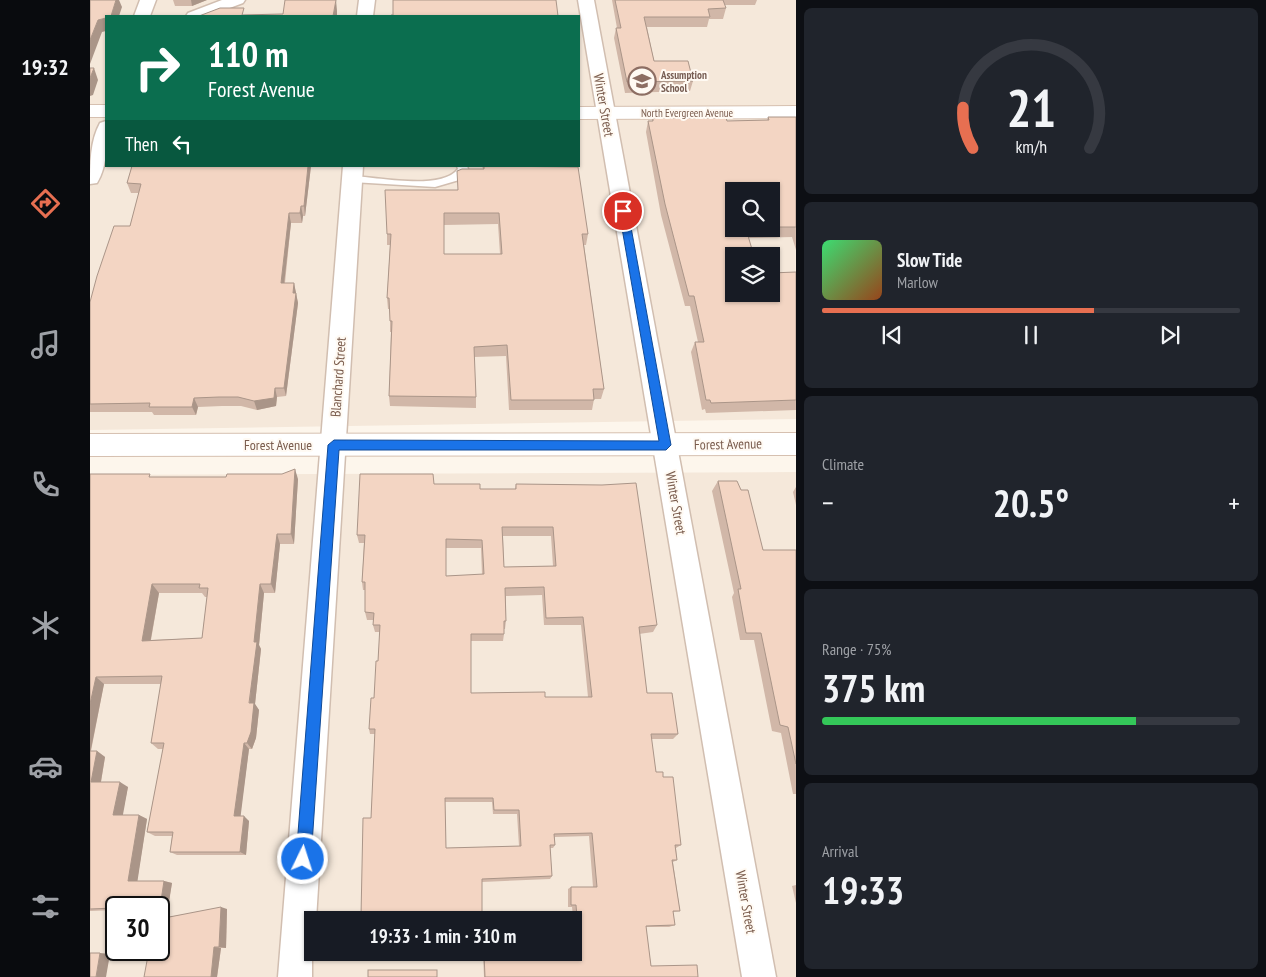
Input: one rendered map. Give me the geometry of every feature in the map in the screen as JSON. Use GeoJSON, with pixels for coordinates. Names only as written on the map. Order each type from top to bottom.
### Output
{"type":"FeatureCollection","features":[{"type":"Feature","properties":{"kind":"street"},"geometry":{"type":"LineString","coordinates":[[142,15],[148,0]]}},
{"type":"Feature","properties":{"kind":"street"},"geometry":{"type":"LineString","coordinates":[[197,15],[237,0]]}},
{"type":"Feature","properties":{"kind":"street"},"geometry":{"type":"LineString","coordinates":[[365,15],[366,0]]}},
{"type":"Feature","properties":{"kind":"street","name":"Winter Street"},"geometry":{"type":"LineString","coordinates":[[586,0],[759,977]]}},
{"type":"Feature","properties":{"kind":"street"},"geometry":{"type":"LineString","coordinates":[[90,111],[105,111]]}},
{"type":"Feature","properties":{"kind":"street","name":"North Evergreen Avenue"},"geometry":{"type":"LineString","coordinates":[[580,113],[796,112]]}},
{"type":"Feature","properties":{"kind":"street"},"geometry":{"type":"LineString","coordinates":[[90,178],[105,130]]}},
{"type":"Feature","properties":{"kind":"street","name":"Blanchard Street"},"geometry":{"type":"LineString","coordinates":[[295,977],[334,445],[360,175]]}},
{"type":"Feature","properties":{"kind":"street","name":"Forest Avenue"},"geometry":{"type":"LineString","coordinates":[[90,445],[796,444]]}},
{"type":"Feature","properties":{"kind":"lane"},"geometry":{"type":"LineString","coordinates":[[360,175],[394,184],[446,183],[456,178],[463,169],[462,167]]}},
{"type":"Feature","properties":{"kind":"shaded area"},"geometry":{"type":"Polygon","coordinates":[[[90,0],[796,0],[796,419],[90,430],[90,0]]]}},
{"type":"Feature","properties":{"kind":"shaded area"},"geometry":{"type":"Polygon","coordinates":[[[796,472],[796,977],[90,977],[90,475],[796,472]]]}},
{"type":"Feature","properties":{"kind":"building"},"geometry":{"type":"Polygon","coordinates":[[[90,0],[116,0],[111,15],[105,15],[105,18],[98,20],[90,40],[90,0]]]}},
{"type":"Feature","properties":{"kind":"building"},"geometry":{"type":"Polygon","coordinates":[[[285,0],[336,0],[333,15],[242,15],[283,14],[285,0]]]}},
{"type":"Feature","properties":{"kind":"building"},"geometry":{"type":"Polygon","coordinates":[[[393,0],[556,0],[558,15],[393,15],[393,0]]]}},
{"type":"Feature","properties":{"kind":"building"},"geometry":{"type":"Polygon","coordinates":[[[615,0],[723,0],[726,8],[708,9],[710,17],[644,17],[654,61],[688,61],[693,81],[627,82],[616,28],[621,28],[615,0]]]}},
{"type":"Feature","properties":{"kind":"building"},"geometry":{"type":"Polygon","coordinates":[[[220,8],[244,8],[242,15],[202,15],[220,8]]]}},
{"type":"Feature","properties":{"kind":"building"},"geometry":{"type":"Polygon","coordinates":[[[90,68],[94,68],[90,78],[90,68]]]}},
{"type":"Feature","properties":{"kind":"building"},"geometry":{"type":"Polygon","coordinates":[[[768,117],[796,117],[796,227],[780,227],[780,182],[725,182],[725,237],[748,237],[751,247],[725,247],[725,302],[780,302],[780,273],[796,272],[796,400],[711,403],[710,400],[706,400],[695,342],[704,342],[694,296],[689,296],[665,204],[648,121],[653,121],[653,118],[726,118],[727,121],[769,120],[768,117]]]}},
{"type":"Feature","properties":{"kind":"building"},"geometry":{"type":"Polygon","coordinates":[[[132,167],[308,167],[304,206],[301,206],[300,213],[289,213],[281,283],[294,283],[293,293],[296,293],[284,388],[275,388],[274,398],[254,401],[238,397],[194,398],[192,407],[149,407],[150,403],[90,404],[90,302],[114,226],[130,226],[141,184],[127,183],[132,167]]]}},
{"type":"Feature","properties":{"kind":"building"},"geometry":{"type":"Polygon","coordinates":[[[484,167],[578,167],[588,234],[582,234],[604,389],[593,389],[594,400],[511,400],[507,345],[474,347],[476,397],[389,396],[392,321],[390,321],[389,298],[387,298],[391,234],[387,234],[385,190],[458,190],[457,171],[462,169],[484,169],[484,167]],[[444,213],[444,254],[502,254],[499,213],[444,213]]]}},
{"type":"Feature","properties":{"kind":"building"},"geometry":{"type":"Polygon","coordinates":[[[295,469],[291,534],[277,534],[271,584],[260,584],[254,642],[257,642],[249,703],[254,703],[251,732],[247,743],[244,743],[234,816],[244,816],[240,852],[170,852],[173,832],[147,832],[164,743],[151,743],[162,676],[96,677],[90,704],[90,474],[150,474],[149,477],[226,477],[227,474],[282,474],[295,469]],[[152,584],[142,641],[202,638],[208,588],[199,588],[200,584],[152,584]]]}},
{"type":"Feature","properties":{"kind":"building"},"geometry":{"type":"Polygon","coordinates":[[[360,474],[433,474],[434,484],[480,484],[480,489],[516,489],[516,484],[602,485],[636,483],[657,625],[639,627],[647,693],[672,693],[678,734],[651,734],[656,772],[663,772],[663,777],[673,777],[681,845],[675,845],[677,860],[672,860],[680,911],[673,911],[675,925],[646,926],[651,966],[697,965],[698,977],[485,977],[484,961],[582,961],[582,911],[577,911],[576,905],[571,905],[571,887],[597,887],[592,833],[554,834],[555,845],[550,845],[552,876],[482,879],[482,911],[361,911],[363,818],[371,818],[375,729],[369,729],[371,698],[374,698],[376,661],[378,661],[380,625],[373,625],[374,613],[365,612],[365,582],[362,582],[365,535],[357,535],[360,474]],[[502,527],[504,567],[556,566],[553,527],[502,527]],[[446,539],[446,576],[484,574],[482,540],[446,539]],[[544,587],[505,588],[506,621],[504,621],[504,634],[471,634],[471,693],[545,692],[545,697],[592,697],[583,617],[546,618],[544,587]],[[445,798],[446,848],[521,846],[519,810],[494,810],[493,798],[445,798]]]}},
{"type":"Feature","properties":{"kind":"building"},"geometry":{"type":"Polygon","coordinates":[[[718,481],[737,481],[741,490],[748,490],[763,550],[796,550],[796,764],[788,727],[780,725],[761,633],[746,633],[738,589],[741,589],[718,481]]]}},
{"type":"Feature","properties":{"kind":"building"},"geometry":{"type":"Polygon","coordinates":[[[90,751],[97,751],[91,782],[120,782],[113,815],[139,815],[128,881],[164,881],[162,896],[105,896],[105,908],[90,909],[90,751]]]}},
{"type":"Feature","properties":{"kind":"building"},"geometry":{"type":"Polygon","coordinates":[[[221,907],[219,947],[214,947],[211,977],[144,977],[147,961],[170,961],[170,917],[221,907]]]}},
{"type":"Feature","properties":{"kind":"building"},"geometry":{"type":"Polygon","coordinates":[[[90,953],[100,953],[96,977],[90,977],[90,953]]]}},
{"type":"Feature","properties":{"kind":"building"},"geometry":{"type":"Polygon","coordinates":[[[368,970],[437,970],[437,977],[368,977],[368,970]]]}},
{"type":"Feature","properties":{"kind":"place","name":"Assumption School"},"geometry":{"type":"Point","coordinates":[642,81]}},
{"type":"Feature","properties":{"kind":"route"},"geometry":{"type":"LineString","coordinates":[[303,859],[334,445],[666,445],[623,211]]}}]}
